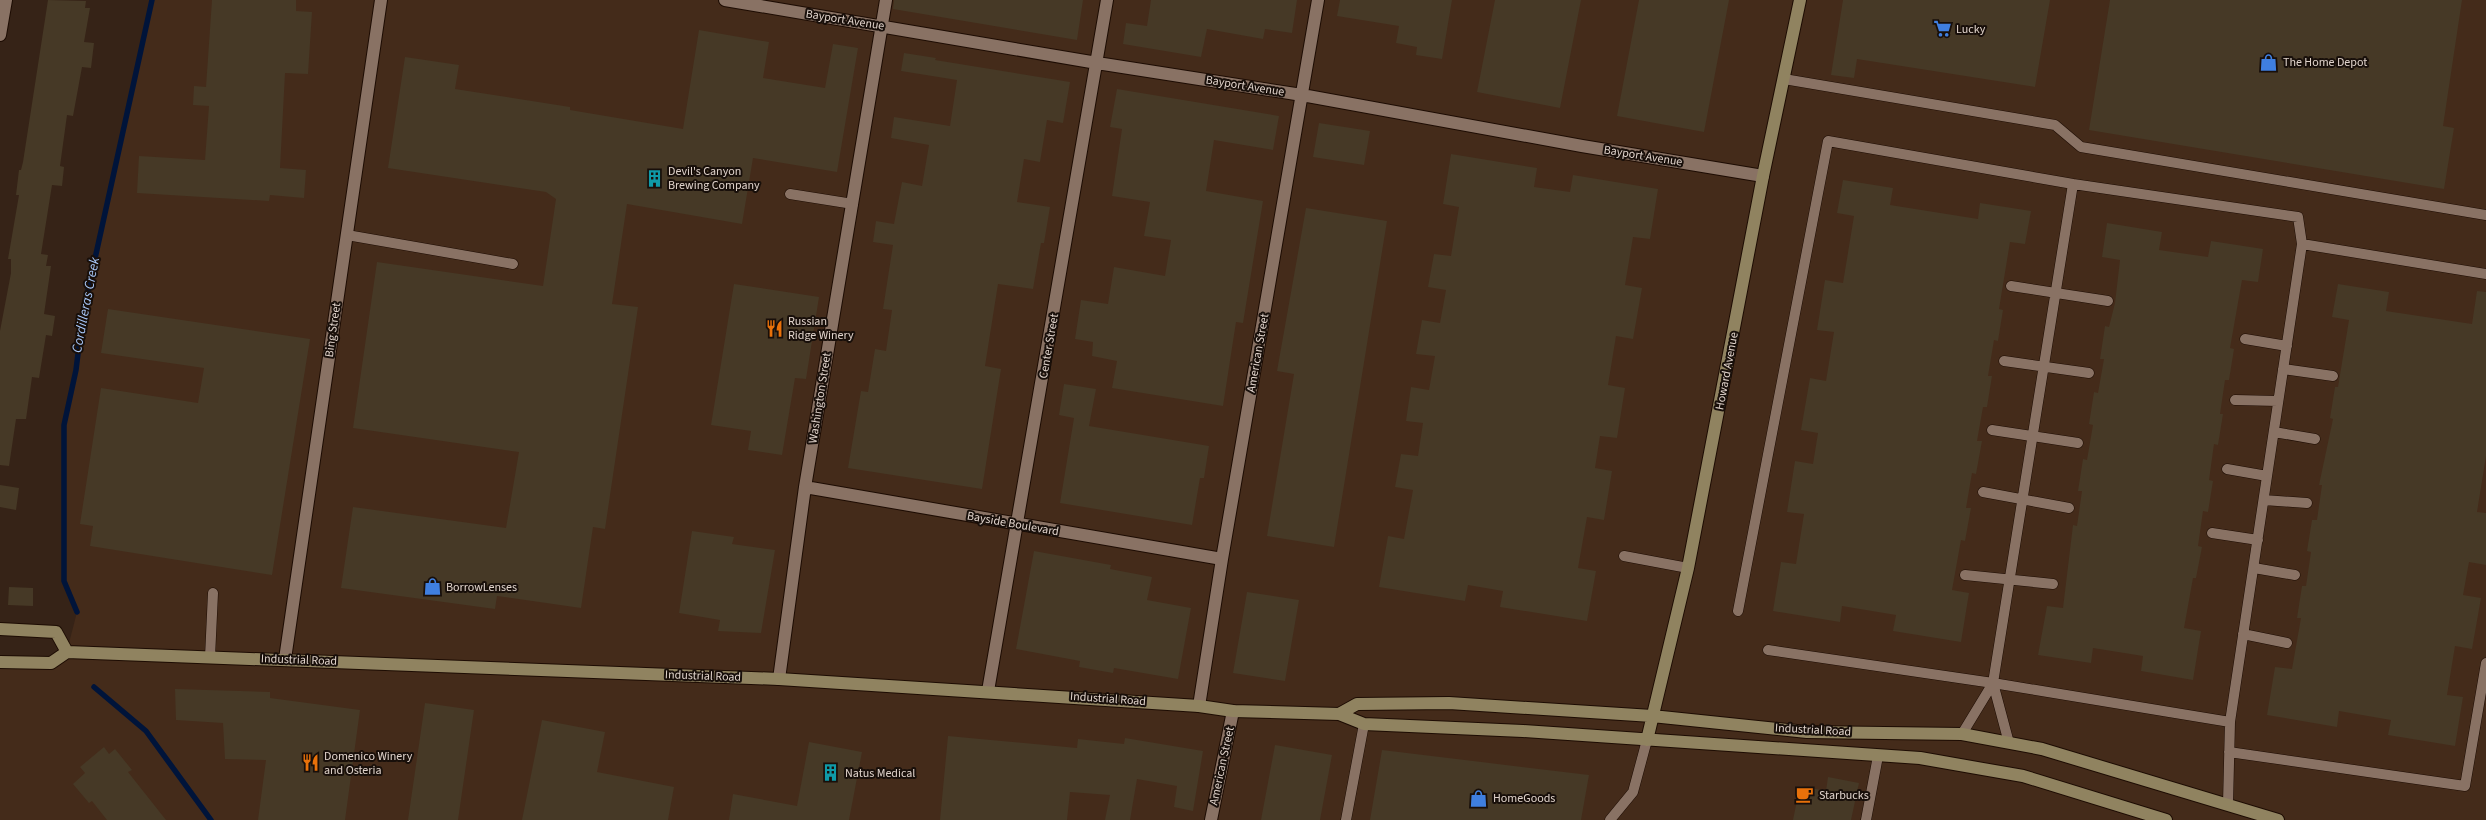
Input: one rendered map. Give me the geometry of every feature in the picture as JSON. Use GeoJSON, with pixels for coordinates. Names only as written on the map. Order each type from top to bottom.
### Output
{"type":"FeatureCollection","features":[{"type":"Feature","properties":{"kind":"main road","name":"Howard Avenue"},"geometry":{"type":"LineString","coordinates":[[1647,740],[1688,568],[1800,0]]}},
{"type":"Feature","properties":{"kind":"main road"},"geometry":{"type":"LineString","coordinates":[[0,629],[56,632],[67,652],[51,664],[0,662]]}},
{"type":"Feature","properties":{"kind":"main road","name":"Industrial Road"},"geometry":{"type":"LineString","coordinates":[[67,652],[779,679],[877,687],[988,691],[1199,706],[1233,711],[1339,714],[1364,724],[1523,731],[1920,758],[2023,776],[2166,820]]}},
{"type":"Feature","properties":{"kind":"main road","name":"Industrial Road"},"geometry":{"type":"LineString","coordinates":[[1339,714],[1357,704],[1449,704],[1652,716],[1808,732],[1962,734],[2042,749],[2278,820]]}},
{"type":"Feature","properties":{"kind":"street"},"geometry":{"type":"LineString","coordinates":[[0,35],[6,0]]}},
{"type":"Feature","properties":{"kind":"street","name":"Bing Street"},"geometry":{"type":"LineString","coordinates":[[285,660],[381,0]]}},
{"type":"Feature","properties":{"kind":"street","name":"Bayport Avenue"},"geometry":{"type":"LineString","coordinates":[[725,0],[1098,63],[1302,95],[1573,145],[1764,176]]}},
{"type":"Feature","properties":{"kind":"street","name":"Washington Street"},"geometry":{"type":"LineString","coordinates":[[779,679],[806,487],[886,0]]}},
{"type":"Feature","properties":{"kind":"street","name":"Center Street"},"geometry":{"type":"LineString","coordinates":[[988,691],[1098,63],[1107,0]]}},
{"type":"Feature","properties":{"kind":"street","name":"American Street"},"geometry":{"type":"LineString","coordinates":[[1199,706],[1222,560],[1318,0]]}},
{"type":"Feature","properties":{"kind":"street","name":"Bayside Boulevard"},"geometry":{"type":"LineString","coordinates":[[806,487],[1222,560]]}},
{"type":"Feature","properties":{"kind":"street","name":"American Street"},"geometry":{"type":"LineString","coordinates":[[1211,820],[1233,711]]}},
{"type":"Feature","properties":{"kind":"lane"},"geometry":{"type":"LineString","coordinates":[[1784,79],[2055,125],[2081,147],[2486,215]]}},
{"type":"Feature","properties":{"kind":"lane"},"geometry":{"type":"LineString","coordinates":[[1738,611],[1828,141],[2073,184],[2298,218],[2302,244],[2230,722],[2228,804]]}},
{"type":"Feature","properties":{"kind":"lane"},"geometry":{"type":"LineString","coordinates":[[1962,734],[1993,683],[2073,184]]}},
{"type":"Feature","properties":{"kind":"lane"},"geometry":{"type":"LineString","coordinates":[[790,194],[853,204]]}},
{"type":"Feature","properties":{"kind":"lane"},"geometry":{"type":"LineString","coordinates":[[346,235],[513,264]]}},
{"type":"Feature","properties":{"kind":"lane"},"geometry":{"type":"LineString","coordinates":[[2302,244],[2486,274]]}},
{"type":"Feature","properties":{"kind":"lane"},"geometry":{"type":"LineString","coordinates":[[2011,286],[2108,301]]}},
{"type":"Feature","properties":{"kind":"lane"},"geometry":{"type":"LineString","coordinates":[[2245,339],[2287,346]]}},
{"type":"Feature","properties":{"kind":"lane"},"geometry":{"type":"LineString","coordinates":[[2004,361],[2089,373]]}},
{"type":"Feature","properties":{"kind":"lane"},"geometry":{"type":"LineString","coordinates":[[2283,369],[2333,376]]}},
{"type":"Feature","properties":{"kind":"lane"},"geometry":{"type":"LineString","coordinates":[[2235,400],[2278,401]]}},
{"type":"Feature","properties":{"kind":"lane"},"geometry":{"type":"LineString","coordinates":[[1992,430],[2078,443]]}},
{"type":"Feature","properties":{"kind":"lane"},"geometry":{"type":"LineString","coordinates":[[2274,432],[2315,438]]}},
{"type":"Feature","properties":{"kind":"lane"},"geometry":{"type":"LineString","coordinates":[[2227,469],[2267,476]]}},
{"type":"Feature","properties":{"kind":"lane"},"geometry":{"type":"LineString","coordinates":[[1983,492],[2069,508]]}},
{"type":"Feature","properties":{"kind":"lane"},"geometry":{"type":"LineString","coordinates":[[2264,500],[2307,503]]}},
{"type":"Feature","properties":{"kind":"lane"},"geometry":{"type":"LineString","coordinates":[[2212,533],[2258,540]]}},
{"type":"Feature","properties":{"kind":"lane"},"geometry":{"type":"LineString","coordinates":[[1624,556],[1688,568]]}},
{"type":"Feature","properties":{"kind":"lane"},"geometry":{"type":"LineString","coordinates":[[2254,568],[2295,575]]}},
{"type":"Feature","properties":{"kind":"lane"},"geometry":{"type":"LineString","coordinates":[[1965,575],[2053,584]]}},
{"type":"Feature","properties":{"kind":"lane"},"geometry":{"type":"LineString","coordinates":[[210,657],[213,593]]}},
{"type":"Feature","properties":{"kind":"lane"},"geometry":{"type":"LineString","coordinates":[[2243,634],[2287,643]]}},
{"type":"Feature","properties":{"kind":"lane"},"geometry":{"type":"LineString","coordinates":[[1768,650],[1993,683],[2230,722]]}},
{"type":"Feature","properties":{"kind":"lane"},"geometry":{"type":"LineString","coordinates":[[2230,752],[2465,786],[2486,666]]}},
{"type":"Feature","properties":{"kind":"lane"},"geometry":{"type":"LineString","coordinates":[[1993,683],[2009,743]]}},
{"type":"Feature","properties":{"kind":"lane"},"geometry":{"type":"LineString","coordinates":[[1346,820],[1364,724]]}},
{"type":"Feature","properties":{"kind":"lane"},"geometry":{"type":"LineString","coordinates":[[1610,820],[1633,792],[1647,740]]}},
{"type":"Feature","properties":{"kind":"lane"},"geometry":{"type":"LineString","coordinates":[[1866,820],[1878,756]]}},
{"type":"Feature","properties":{"kind":"shaded area"},"geometry":{"type":"Polygon","coordinates":[[[152,0],[2486,0],[2486,820],[0,820],[0,662],[51,663],[67,651],[77,612],[64,581],[64,425],[76,370],[83,313],[152,0]]]}},
{"type":"Feature","properties":{"kind":"building"},"geometry":{"type":"Polygon","coordinates":[[[48,0],[86,1],[85,8],[90,8],[84,42],[94,43],[91,68],[82,67],[73,116],[67,115],[60,166],[64,167],[62,186],[52,185],[41,254],[48,255],[46,266],[51,266],[44,314],[55,316],[52,336],[46,335],[39,378],[32,377],[26,419],[16,419],[9,466],[0,465],[0,331],[11,273],[11,259],[8,259],[19,195],[16,195],[19,170],[21,170],[23,162],[48,0]]]}},
{"type":"Feature","properties":{"kind":"building"},"geometry":{"type":"Polygon","coordinates":[[[212,0],[296,0],[296,11],[312,12],[308,74],[285,73],[280,168],[306,170],[304,198],[270,195],[269,201],[137,193],[139,156],[205,160],[209,106],[193,105],[194,86],[206,87],[212,0]]]}},
{"type":"Feature","properties":{"kind":"building"},"geometry":{"type":"Polygon","coordinates":[[[894,0],[1083,0],[1077,40],[893,9],[894,0]]]}},
{"type":"Feature","properties":{"kind":"building"},"geometry":{"type":"Polygon","coordinates":[[[1151,0],[1297,0],[1292,33],[1265,29],[1263,39],[1207,29],[1201,57],[1123,44],[1126,23],[1147,26],[1151,0]]]}},
{"type":"Feature","properties":{"kind":"building"},"geometry":{"type":"Polygon","coordinates":[[[1340,0],[1452,0],[1442,59],[1416,55],[1417,47],[1396,43],[1399,26],[1337,16],[1340,0]]]}},
{"type":"Feature","properties":{"kind":"building"},"geometry":{"type":"Polygon","coordinates":[[[1495,0],[1581,0],[1560,108],[1477,92],[1495,0]]]}},
{"type":"Feature","properties":{"kind":"building"},"geometry":{"type":"Polygon","coordinates":[[[1639,0],[1729,0],[1704,132],[1617,116],[1639,0]]]}},
{"type":"Feature","properties":{"kind":"building","name":"Lucky"},"geometry":{"type":"Polygon","coordinates":[[[1843,0],[2050,0],[2035,87],[1857,59],[1854,78],[1831,75],[1843,0]]]}},
{"type":"Feature","properties":{"kind":"building","name":"The Home Depot"},"geometry":{"type":"Polygon","coordinates":[[[2110,0],[2462,0],[2443,126],[2454,128],[2444,189],[2089,130],[2110,0]]]}},
{"type":"Feature","properties":{"kind":"building"},"geometry":{"type":"Polygon","coordinates":[[[699,30],[769,42],[763,78],[825,88],[833,44],[858,48],[837,172],[753,158],[742,224],[627,204],[612,304],[638,307],[605,529],[593,527],[581,608],[497,596],[495,609],[341,588],[353,507],[506,528],[519,452],[353,428],[377,262],[543,286],[556,199],[546,192],[388,168],[405,57],[459,65],[455,89],[570,107],[570,110],[683,129],[699,30]]]}},
{"type":"Feature","properties":{"kind":"building"},"geometry":{"type":"Polygon","coordinates":[[[904,53],[936,58],[935,60],[1070,82],[1063,123],[1047,120],[1040,162],[1024,159],[1017,202],[1050,207],[1044,243],[1041,243],[1033,289],[998,284],[985,366],[1001,369],[982,489],[848,468],[861,391],[868,392],[875,349],[886,351],[892,310],[883,309],[893,245],[873,242],[876,221],[894,224],[902,182],[922,186],[929,145],[891,138],[894,117],[950,126],[957,80],[901,71],[904,53]]]}},
{"type":"Feature","properties":{"kind":"building"},"geometry":{"type":"Polygon","coordinates":[[[1117,89],[1279,116],[1273,150],[1214,140],[1206,191],[1263,201],[1243,323],[1236,322],[1223,406],[1112,388],[1117,361],[1092,356],[1093,342],[1075,339],[1081,300],[1108,304],[1114,267],[1165,276],[1171,240],[1144,236],[1150,202],[1112,196],[1122,129],[1110,127],[1117,89]]]}},
{"type":"Feature","properties":{"kind":"building"},"geometry":{"type":"Polygon","coordinates":[[[1319,123],[1370,131],[1364,165],[1313,157],[1319,123]]]}},
{"type":"Feature","properties":{"kind":"building"},"geometry":{"type":"Polygon","coordinates":[[[1451,154],[1537,168],[1534,187],[1570,192],[1573,175],[1658,189],[1650,239],[1633,237],[1625,285],[1642,288],[1633,339],[1616,336],[1608,385],[1625,388],[1617,438],[1600,436],[1595,468],[1612,471],[1604,520],[1587,517],[1578,568],[1596,571],[1587,621],[1500,607],[1503,591],[1468,585],[1465,601],[1379,587],[1388,536],[1404,539],[1413,490],[1395,487],[1401,454],[1418,456],[1423,423],[1406,421],[1411,387],[1429,390],[1435,356],[1416,354],[1422,320],[1440,323],[1446,290],[1428,287],[1434,254],[1451,256],[1459,207],[1443,204],[1451,154]]]}},
{"type":"Feature","properties":{"kind":"building"},"geometry":{"type":"Polygon","coordinates":[[[1843,180],[1893,188],[1890,205],[1978,219],[1980,203],[2031,211],[2025,244],[2010,242],[1999,309],[2003,310],[1998,341],[1994,340],[1988,376],[1992,376],[1987,407],[1983,407],[1977,441],[1982,441],[1976,474],[1972,473],[1966,508],[1971,508],[1965,541],[1961,540],[1952,590],[1969,593],[1961,642],[1893,631],[1896,615],[1842,606],[1840,622],[1773,611],[1781,562],[1796,564],[1804,514],[1787,512],[1795,461],[1813,464],[1818,433],[1801,430],[1810,378],[1826,381],[1834,332],[1817,330],[1825,280],[1843,283],[1854,216],[1837,213],[1843,180]]]}},
{"type":"Feature","properties":{"kind":"building"},"geometry":{"type":"Polygon","coordinates":[[[1306,208],[1387,221],[1334,547],[1267,536],[1294,374],[1277,371],[1306,208]]]}},
{"type":"Feature","properties":{"kind":"building"},"geometry":{"type":"Polygon","coordinates":[[[2107,223],[2162,232],[2159,250],[2208,257],[2211,241],[2263,249],[2258,282],[2242,280],[2230,348],[2234,349],[2229,380],[2225,380],[2220,414],[2223,414],[2218,445],[2214,444],[2209,480],[2213,481],[2208,512],[2203,511],[2198,546],[2202,547],[2196,578],[2193,578],[2184,628],[2201,631],[2193,680],[2141,671],[2143,656],[2093,648],[2091,663],[2038,655],[2047,606],[2063,608],[2073,525],[2077,526],[2082,491],[2078,491],[2083,459],[2087,460],[2093,425],[2089,424],[2094,392],[2098,393],[2104,359],[2100,359],[2105,326],[2109,327],[2115,303],[2120,260],[2102,257],[2107,223]]]}},
{"type":"Feature","properties":{"kind":"building"},"geometry":{"type":"Polygon","coordinates":[[[734,284],[819,297],[806,379],[795,378],[782,455],[748,450],[751,431],[711,425],[734,284]]]}},
{"type":"Feature","properties":{"kind":"building"},"geometry":{"type":"Polygon","coordinates":[[[2338,284],[2389,292],[2386,311],[2472,324],[2477,291],[2486,292],[2486,456],[2477,512],[2486,513],[2486,565],[2469,562],[2463,595],[2481,598],[2472,649],[2455,646],[2447,695],[2463,697],[2455,746],[2388,735],[2391,720],[2339,711],[2337,727],[2267,715],[2275,667],[2292,669],[2301,618],[2297,618],[2302,586],[2306,586],[2311,552],[2307,551],[2312,520],[2317,520],[2322,485],[2319,485],[2333,419],[2330,418],[2335,387],[2338,387],[2349,320],[2332,317],[2338,284]]]}},
{"type":"Feature","properties":{"kind":"building"},"geometry":{"type":"Polygon","coordinates":[[[108,309],[310,339],[272,575],[90,546],[93,526],[80,524],[101,388],[198,403],[204,368],[101,353],[108,309]]]}},
{"type":"Feature","properties":{"kind":"building"},"geometry":{"type":"Polygon","coordinates":[[[1064,384],[1096,389],[1089,426],[1209,446],[1204,478],[1200,478],[1192,525],[1060,503],[1074,418],[1059,415],[1064,384]]]}},
{"type":"Feature","properties":{"kind":"building"},"geometry":{"type":"Polygon","coordinates":[[[0,485],[19,488],[16,510],[0,507],[0,485]]]}},
{"type":"Feature","properties":{"kind":"building"},"geometry":{"type":"Polygon","coordinates":[[[692,531],[734,537],[732,544],[775,550],[761,633],[718,631],[720,620],[679,613],[692,531]]]}},
{"type":"Feature","properties":{"kind":"building"},"geometry":{"type":"Polygon","coordinates":[[[1034,551],[1111,565],[1110,569],[1152,577],[1147,600],[1191,608],[1178,679],[1114,668],[1113,673],[1079,667],[1080,661],[1016,649],[1034,551]]]}},
{"type":"Feature","properties":{"kind":"building"},"geometry":{"type":"Polygon","coordinates":[[[9,587],[33,588],[33,606],[8,605],[9,587]]]}},
{"type":"Feature","properties":{"kind":"building"},"geometry":{"type":"Polygon","coordinates":[[[1247,592],[1299,600],[1285,681],[1233,673],[1247,592]]]}},
{"type":"Feature","properties":{"kind":"building"},"geometry":{"type":"Polygon","coordinates":[[[175,689],[270,692],[270,698],[360,710],[345,820],[258,820],[266,760],[225,759],[223,723],[176,720],[175,689]]]}},
{"type":"Feature","properties":{"kind":"building"},"geometry":{"type":"Polygon","coordinates":[[[425,703],[474,710],[458,820],[408,820],[425,703]]]}},
{"type":"Feature","properties":{"kind":"building"},"geometry":{"type":"Polygon","coordinates":[[[542,720],[605,732],[597,772],[674,787],[668,820],[522,820],[542,720]]]}},
{"type":"Feature","properties":{"kind":"building"},"geometry":{"type":"Polygon","coordinates":[[[948,736],[1077,748],[1078,739],[1124,744],[1125,738],[1203,751],[1193,811],[1174,807],[1177,786],[1137,779],[1130,820],[1105,820],[1110,795],[1070,792],[1067,820],[940,820],[948,736]]]}},
{"type":"Feature","properties":{"kind":"building","name":"Natus Medical"},"geometry":{"type":"Polygon","coordinates":[[[809,742],[862,752],[849,820],[729,820],[733,794],[797,806],[809,742]]]}},
{"type":"Feature","properties":{"kind":"building"},"geometry":{"type":"Polygon","coordinates":[[[1275,745],[1332,755],[1320,820],[1261,820],[1275,745]]]}},
{"type":"Feature","properties":{"kind":"building"},"geometry":{"type":"Polygon","coordinates":[[[104,747],[109,754],[115,749],[132,770],[128,772],[166,820],[107,820],[92,801],[89,803],[73,784],[85,773],[80,767],[104,747]]]}},
{"type":"Feature","properties":{"kind":"building","name":"HomeGoods"},"geometry":{"type":"Polygon","coordinates":[[[1382,750],[1589,775],[1581,820],[1370,820],[1382,750]]]}},
{"type":"Feature","properties":{"kind":"building"},"geometry":{"type":"Polygon","coordinates":[[[1828,777],[1859,783],[1851,820],[1793,820],[1800,786],[1826,791],[1828,777]]]}},
{"type":"Feature","properties":{"kind":"waterway","name":"Cordilleras Creek"},"geometry":{"type":"LineString","coordinates":[[77,612],[64,581],[64,425],[76,370],[83,313],[152,0]]}},
{"type":"Feature","properties":{"kind":"waterway","name":"Cordilleras Creek"},"geometry":{"type":"LineString","coordinates":[[94,687],[146,731],[211,820]]}},
{"type":"Feature","properties":{"kind":"place","name":"Lucky"},"geometry":{"type":"Point","coordinates":[1942,29]}},
{"type":"Feature","properties":{"kind":"place","name":"The Home Depot"},"geometry":{"type":"Point","coordinates":[2269,62]}},
{"type":"Feature","properties":{"kind":"place","name":"Devil's Canyon Brewing Company"},"geometry":{"type":"Point","coordinates":[654,178]}},
{"type":"Feature","properties":{"kind":"place","name":"Russian Ridge Winery"},"geometry":{"type":"Point","coordinates":[774,328]}},
{"type":"Feature","properties":{"kind":"place","name":"BorrowLenses"},"geometry":{"type":"Point","coordinates":[432,587]}},
{"type":"Feature","properties":{"kind":"place","name":"Domenico Winery and Osteria"},"geometry":{"type":"Point","coordinates":[310,763]}},
{"type":"Feature","properties":{"kind":"place","name":"Natus Medical"},"geometry":{"type":"Point","coordinates":[831,773]}},
{"type":"Feature","properties":{"kind":"place","name":"Starbucks"},"geometry":{"type":"Point","coordinates":[1805,795]}},
{"type":"Feature","properties":{"kind":"place","name":"HomeGoods"},"geometry":{"type":"Point","coordinates":[1479,798]}}]}
